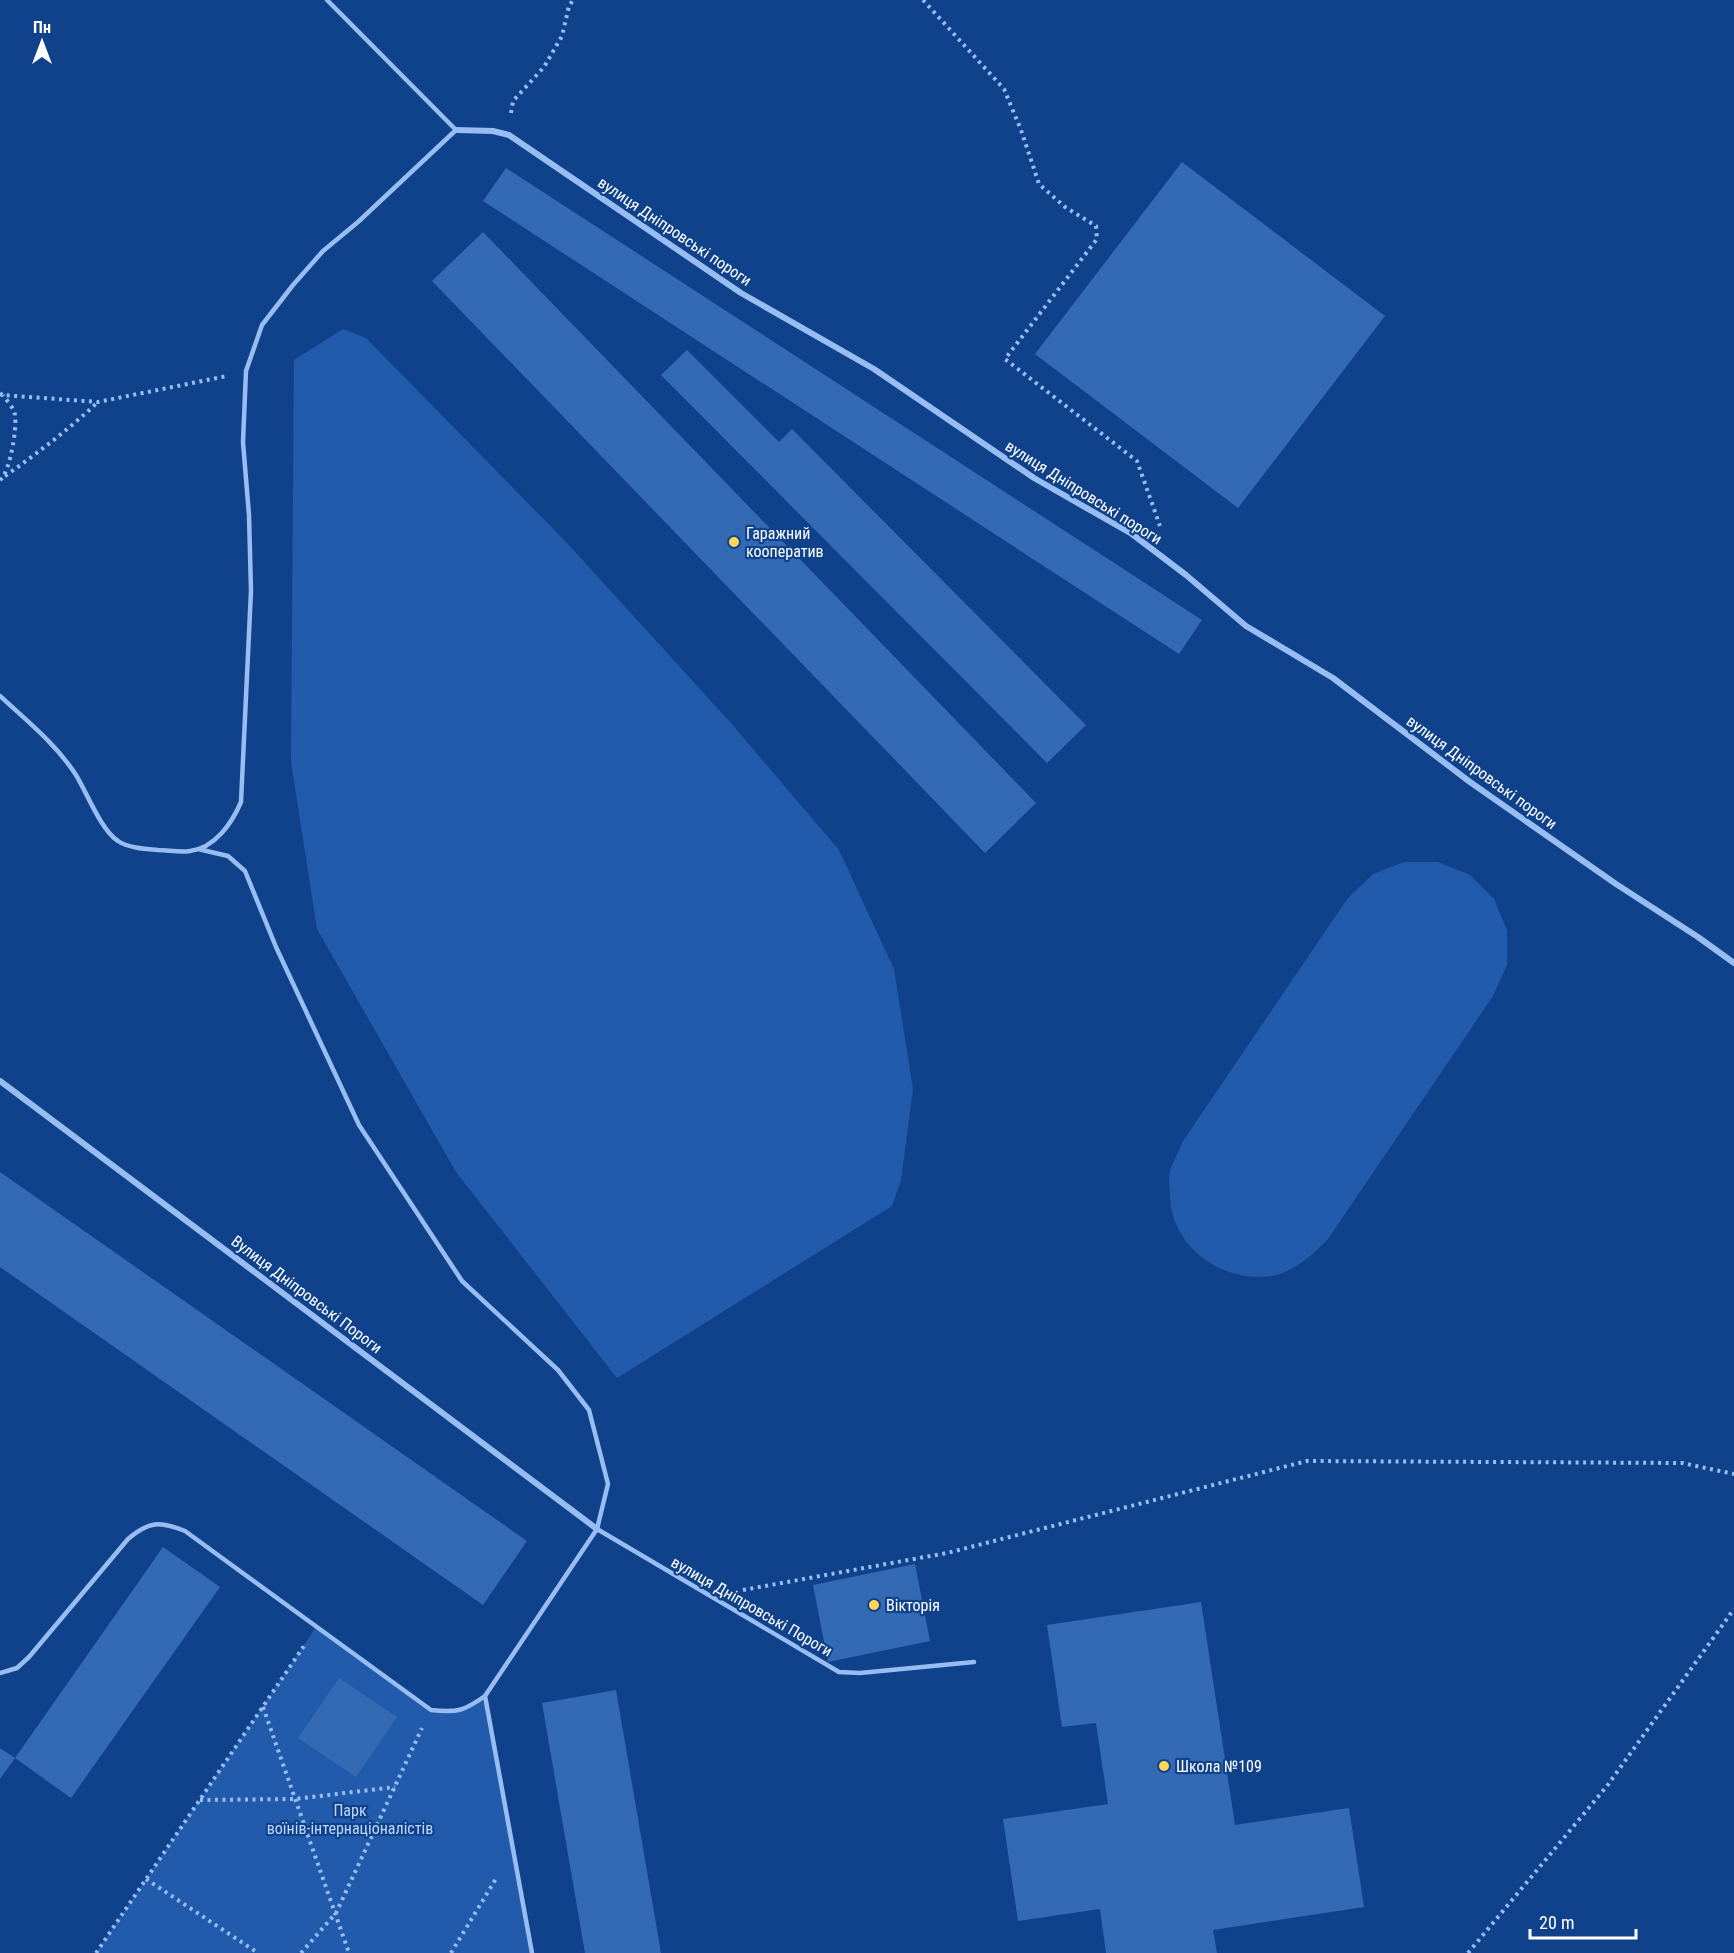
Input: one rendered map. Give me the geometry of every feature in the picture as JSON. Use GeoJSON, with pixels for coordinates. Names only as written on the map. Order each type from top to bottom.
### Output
{"type":"FeatureCollection","features":[{"type":"Feature","properties":{"kind":"street","name":"вулиця Дніпровські пороги"},"geometry":{"type":"LineString","coordinates":[[456,130],[493,131],[508,135],[741,293],[874,369],[1034,478],[1132,534],[1186,575],[1246,626],[1333,678],[1470,782],[1734,963]]}},
{"type":"Feature","properties":{"kind":"street","name":"Вулиця Дніпровські Пороги"},"geometry":{"type":"LineString","coordinates":[[0,1081],[597,1529]]}},
{"type":"Feature","properties":{"kind":"lane"},"geometry":{"type":"LineString","coordinates":[[0,696],[48,740],[75,774],[108,831],[119,841],[145,849],[189,852],[217,838],[234,819],[241,802],[252,591],[243,442],[246,371],[262,325],[323,250],[358,222],[456,130],[327,0]]}},
{"type":"Feature","properties":{"kind":"lane"},"geometry":{"type":"LineString","coordinates":[[0,1673],[17,1668],[29,1657],[128,1539],[140,1529],[167,1524],[185,1531],[431,1710],[451,1713],[467,1709],[485,1696],[597,1529],[608,1484],[589,1410],[558,1370],[462,1281],[360,1125],[276,947],[245,871],[228,856],[198,849]]}},
{"type":"Feature","properties":{"kind":"lane","name":"вулиця Дніпровські Пороги"},"geometry":{"type":"LineString","coordinates":[[597,1529],[839,1672],[861,1674],[974,1662]]}},
{"type":"Feature","properties":{"kind":"lane"},"geometry":{"type":"LineString","coordinates":[[485,1696],[532,1953]]}},
{"type":"Feature","properties":{"kind":"path"},"geometry":{"type":"LineString","coordinates":[[508,135],[513,101],[544,68],[562,36],[569,6],[573,0]]}},
{"type":"Feature","properties":{"kind":"path"},"geometry":{"type":"LineString","coordinates":[[923,0],[1004,89],[1039,184],[1065,207],[1096,226],[1097,239],[1005,359],[1137,461],[1162,530]]}},
{"type":"Feature","properties":{"kind":"path"},"geometry":{"type":"LineString","coordinates":[[1,394],[98,402],[246,371]]}},
{"type":"Feature","properties":{"kind":"path"},"geometry":{"type":"LineString","coordinates":[[1,394],[16,414],[14,438],[5,476]]}},
{"type":"Feature","properties":{"kind":"path"},"geometry":{"type":"LineString","coordinates":[[0,480],[41,452],[98,402]]}},
{"type":"Feature","properties":{"kind":"path"},"geometry":{"type":"LineString","coordinates":[[711,1596],[946,1553],[1307,1461],[1682,1463],[1734,1474]]}},
{"type":"Feature","properties":{"kind":"path"},"geometry":{"type":"LineString","coordinates":[[1468,1953],[1607,1786],[1734,1609]]}},
{"type":"Feature","properties":{"kind":"path"},"geometry":{"type":"LineString","coordinates":[[96,1953],[316,1627]]}},
{"type":"Feature","properties":{"kind":"path"},"geometry":{"type":"LineString","coordinates":[[263,1707],[349,1953]]}},
{"type":"Feature","properties":{"kind":"path"},"geometry":{"type":"LineString","coordinates":[[301,1953],[336,1913],[431,1710]]}},
{"type":"Feature","properties":{"kind":"path"},"geometry":{"type":"LineString","coordinates":[[199,1800],[295,1799],[395,1787]]}},
{"type":"Feature","properties":{"kind":"path"},"geometry":{"type":"LineString","coordinates":[[451,1953],[514,1850]]}},
{"type":"Feature","properties":{"kind":"path"},"geometry":{"type":"LineString","coordinates":[[146,1879],[258,1953]]}},
{"type":"Feature","properties":{"kind":"green space"},"geometry":{"type":"Polygon","coordinates":[[[343,329],[366,338],[567,543],[730,722],[839,850],[894,969],[913,1089],[901,1180],[892,1206],[617,1378],[456,1172],[317,929],[291,762],[294,360],[343,329]]]}},
{"type":"Feature","properties":{"kind":"green space"},"geometry":{"type":"Polygon","coordinates":[[[1404,862],[1438,862],[1470,875],[1494,899],[1507,930],[1507,965],[1493,996],[1322,1245],[1295,1267],[1271,1276],[1252,1277],[1217,1267],[1189,1245],[1172,1213],[1169,1174],[1183,1141],[1348,898],[1373,874],[1404,862]]]}},
{"type":"Feature","properties":{"kind":"green space","name":"Парк воїнів-інтернаціоналістів"},"geometry":{"type":"Polygon","coordinates":[[[316,1627],[431,1710],[451,1713],[485,1696],[532,1953],[96,1953],[316,1627]]]}},
{"type":"Feature","properties":{"kind":"building"},"geometry":{"type":"Polygon","coordinates":[[[1182,162],[1385,316],[1238,508],[1035,354],[1182,162]]]}},
{"type":"Feature","properties":{"kind":"building"},"geometry":{"type":"Polygon","coordinates":[[[506,168],[1202,620],[1179,654],[483,201],[506,168]]]}},
{"type":"Feature","properties":{"kind":"building","name":"Гаражний кооператив"},"geometry":{"type":"Polygon","coordinates":[[[483,232],[1036,803],[985,853],[432,281],[483,232]]]}},
{"type":"Feature","properties":{"kind":"building","name":"Гаражний кооператив"},"geometry":{"type":"Polygon","coordinates":[[[687,350],[779,442],[792,429],[1086,725],[1047,763],[661,375],[687,350]]]}},
{"type":"Feature","properties":{"kind":"building"},"geometry":{"type":"Polygon","coordinates":[[[0,1172],[527,1541],[483,1605],[0,1267],[0,1172]]]}},
{"type":"Feature","properties":{"kind":"building"},"geometry":{"type":"Polygon","coordinates":[[[163,1547],[220,1587],[71,1798],[15,1758],[163,1547]]]}},
{"type":"Feature","properties":{"kind":"building","name":"Вікторія"},"geometry":{"type":"Polygon","coordinates":[[[915,1564],[930,1641],[828,1662],[813,1585],[915,1564]]]}},
{"type":"Feature","properties":{"kind":"building","name":"Школа №109"},"geometry":{"type":"Polygon","coordinates":[[[1201,1602],[1235,1825],[1349,1808],[1364,1907],[1213,1930],[1217,1953],[1106,1953],[1100,1909],[1018,1921],[1003,1819],[1108,1804],[1096,1723],[1062,1727],[1047,1625],[1201,1602]]]}},
{"type":"Feature","properties":{"kind":"building"},"geometry":{"type":"Polygon","coordinates":[[[339,1678],[397,1717],[356,1777],[298,1738],[339,1678]]]}},
{"type":"Feature","properties":{"kind":"building"},"geometry":{"type":"Polygon","coordinates":[[[616,1690],[661,1953],[585,1953],[542,1703],[616,1690]]]}},
{"type":"Feature","properties":{"kind":"building"},"geometry":{"type":"Polygon","coordinates":[[[0,1748],[15,1758],[0,1779],[0,1748]]]}},
{"type":"Feature","properties":{"kind":"place","name":"Гаражний кооператив"},"geometry":{"type":"Point","coordinates":[734,542]}},
{"type":"Feature","properties":{"kind":"place","name":"Вікторія"},"geometry":{"type":"Point","coordinates":[874,1605]}},
{"type":"Feature","properties":{"kind":"place","name":"Школа №109"},"geometry":{"type":"Point","coordinates":[1164,1766]}}]}
